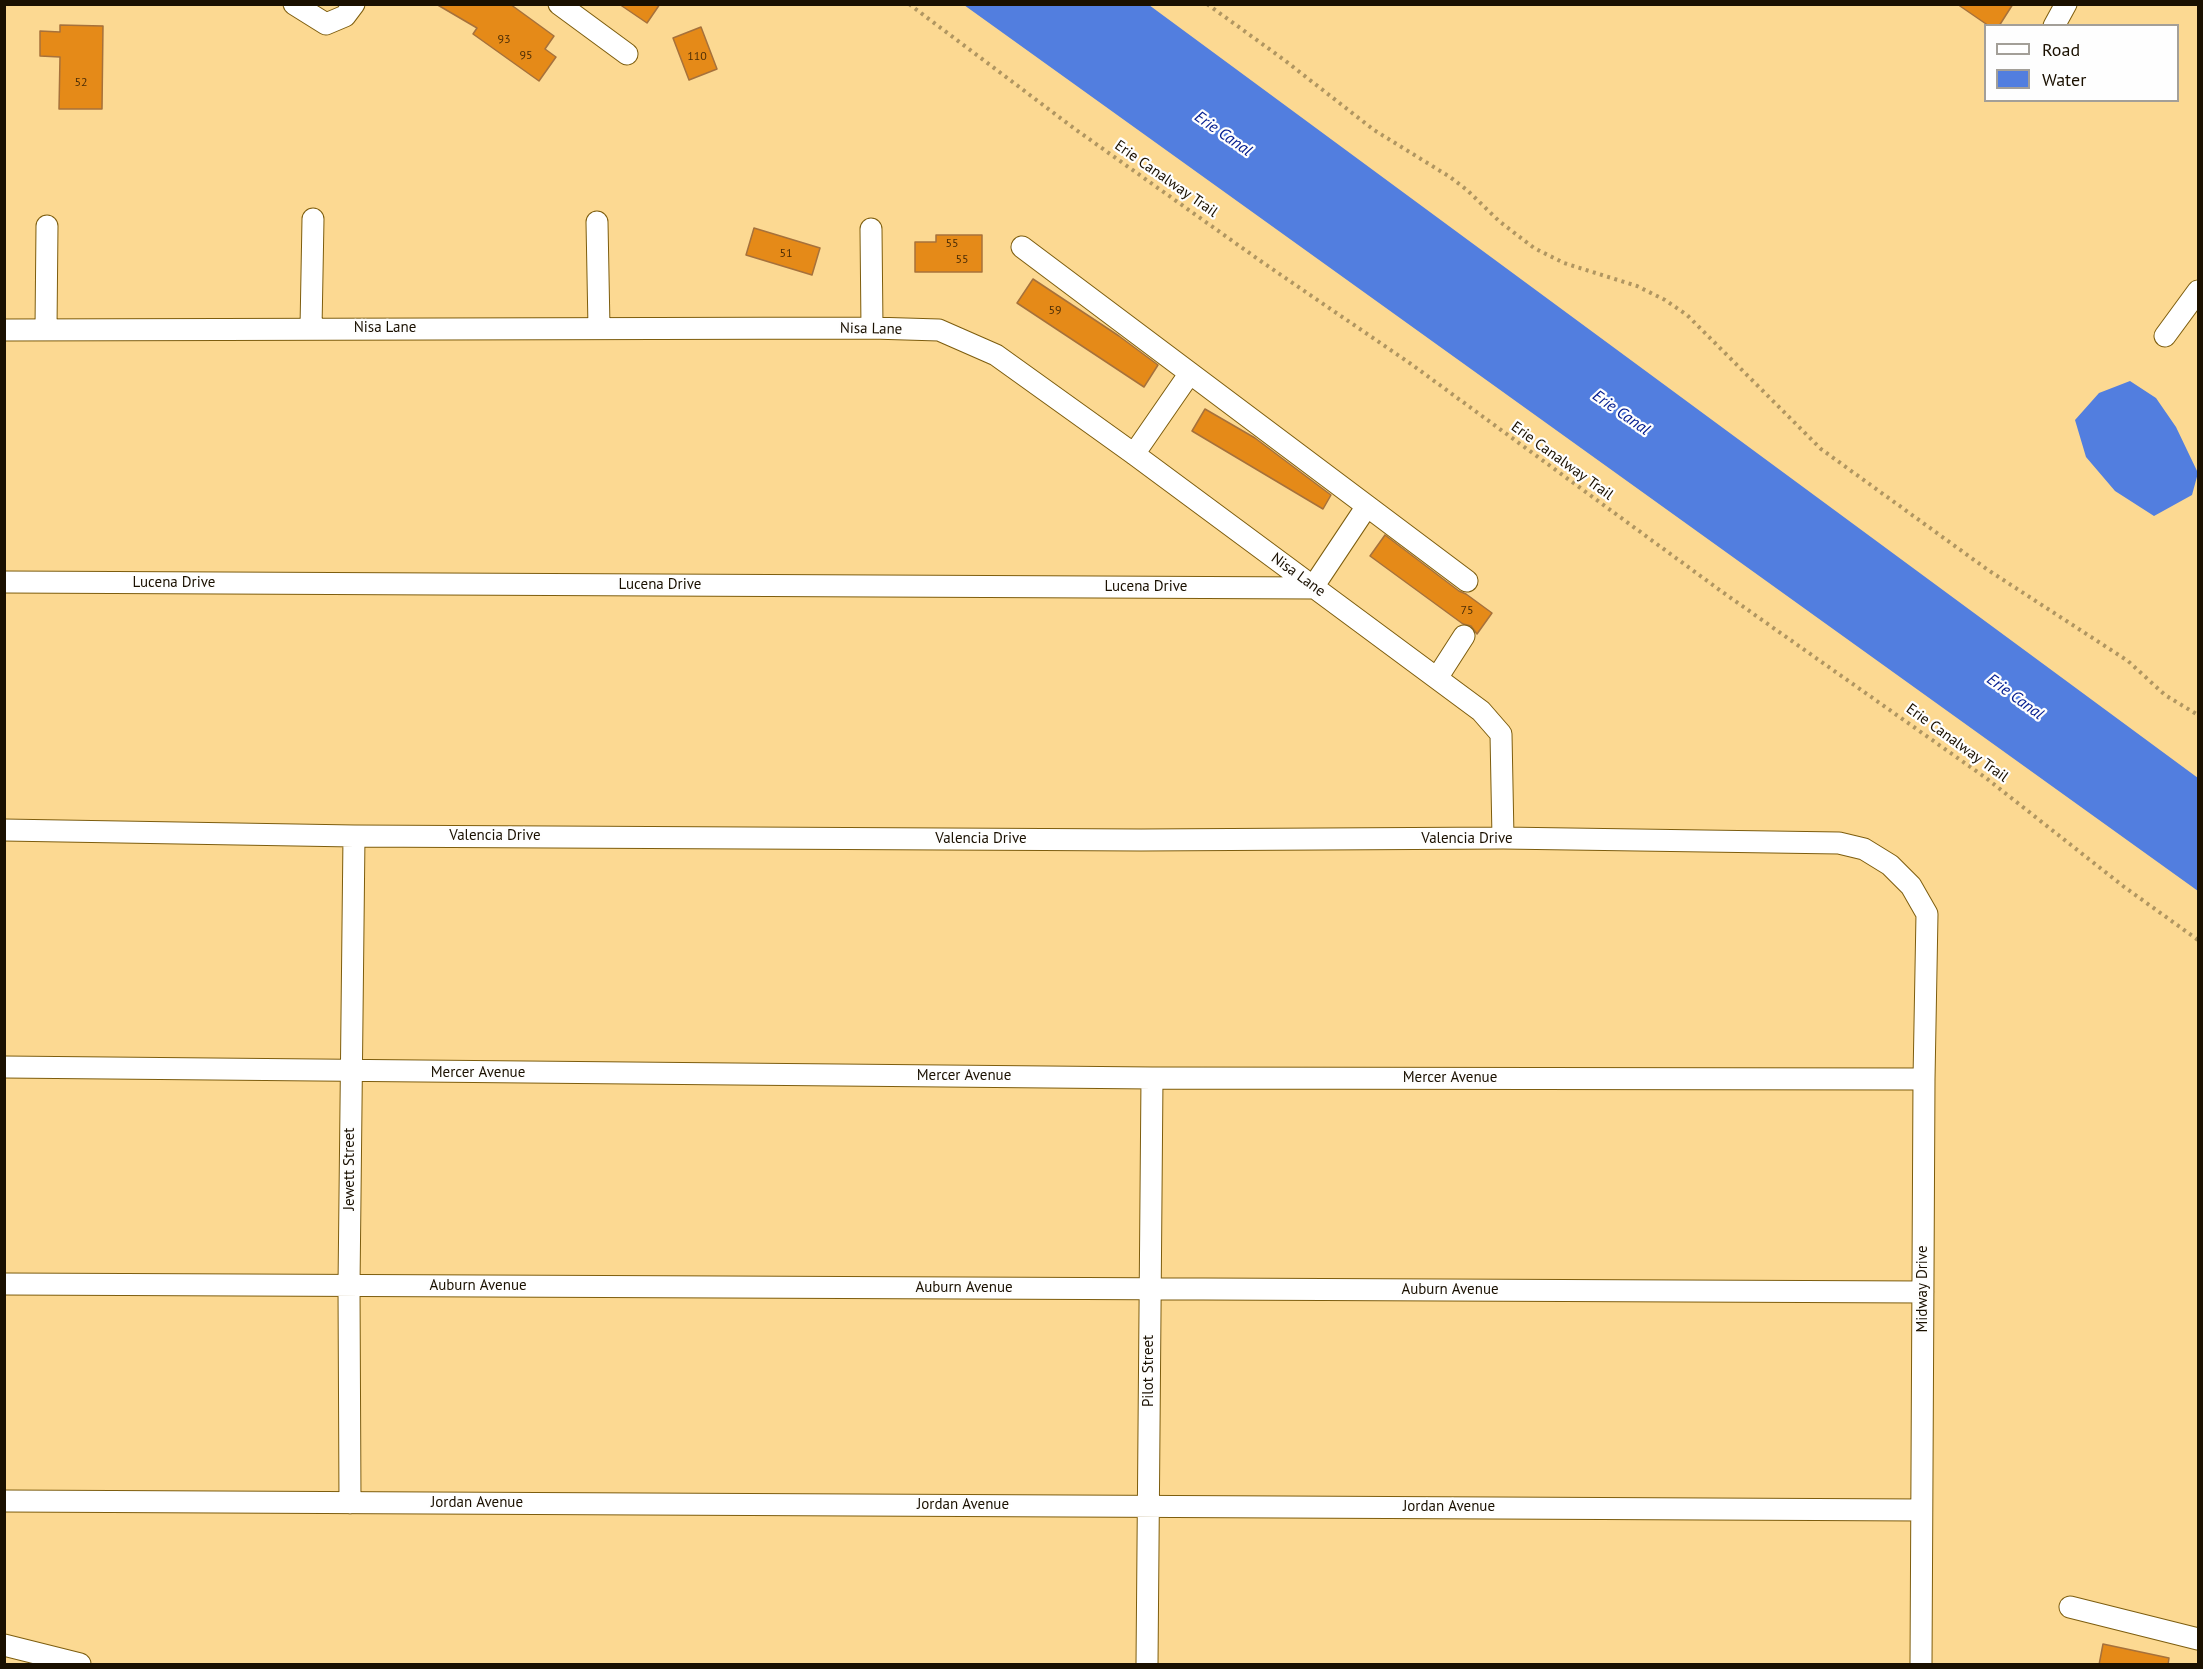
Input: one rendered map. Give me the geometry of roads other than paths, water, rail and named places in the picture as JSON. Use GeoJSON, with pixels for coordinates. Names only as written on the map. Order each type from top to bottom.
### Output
{"type":"FeatureCollection","features":[{"type":"Feature","properties":{"kind":"street"},"geometry":{"type":"LineString","coordinates":[[294,4],[326,24],[345,16],[354,4]]}},
{"type":"Feature","properties":{"kind":"street"},"geometry":{"type":"LineString","coordinates":[[560,4],[627,54]]}},
{"type":"Feature","properties":{"kind":"street"},"geometry":{"type":"LineString","coordinates":[[2055,24],[2066,4]]}},
{"type":"Feature","properties":{"kind":"street"},"geometry":{"type":"LineString","coordinates":[[311,328],[313,219]]}},
{"type":"Feature","properties":{"kind":"street"},"geometry":{"type":"LineString","coordinates":[[597,222],[599,328]]}},
{"type":"Feature","properties":{"kind":"street"},"geometry":{"type":"LineString","coordinates":[[46,328],[47,226]]}},
{"type":"Feature","properties":{"kind":"street"},"geometry":{"type":"LineString","coordinates":[[871,229],[872,328]]}},
{"type":"Feature","properties":{"kind":"street"},"geometry":{"type":"LineString","coordinates":[[1022,247],[1467,581]]}},
{"type":"Feature","properties":{"kind":"street"},"geometry":{"type":"LineString","coordinates":[[2164,336],[2199,291]]}},
{"type":"Feature","properties":{"kind":"street","name":"Nisa Lane"},"geometry":{"type":"LineString","coordinates":[[4,330],[46,328],[872,328],[939,330],[996,355],[1482,711],[1501,734],[1503,838]]}},
{"type":"Feature","properties":{"kind":"street"},"geometry":{"type":"LineString","coordinates":[[1134,454],[1190,373]]}},
{"type":"Feature","properties":{"kind":"street"},"geometry":{"type":"LineString","coordinates":[[1314,587],[1367,506]]}},
{"type":"Feature","properties":{"kind":"street","name":"Lucena Drive"},"geometry":{"type":"LineString","coordinates":[[4,582],[1314,587]]}},
{"type":"Feature","properties":{"kind":"street"},"geometry":{"type":"LineString","coordinates":[[1437,678],[1464,636]]}},
{"type":"Feature","properties":{"kind":"street","name":"Valencia Drive"},"geometry":{"type":"LineString","coordinates":[[4,830],[354,836],[1129,840],[1503,838],[1839,843],[1864,849],[1890,865],[1911,886],[1928,914]]}},
{"type":"Feature","properties":{"kind":"street","name":"Jewett Street"},"geometry":{"type":"LineString","coordinates":[[350,1503],[349,1286],[354,836]]}},
{"type":"Feature","properties":{"kind":"street","name":"Midway Drive"},"geometry":{"type":"LineString","coordinates":[[1921,1665],[1924,1079],[1928,914]]}},
{"type":"Feature","properties":{"kind":"street","name":"Mercer Avenue"},"geometry":{"type":"LineString","coordinates":[[4,1067],[351,1072],[1924,1079]]}},
{"type":"Feature","properties":{"kind":"street","name":"Pilot Street"},"geometry":{"type":"LineString","coordinates":[[1147,1665],[1152,1077]]}},
{"type":"Feature","properties":{"kind":"street","name":"Auburn Avenue"},"geometry":{"type":"LineString","coordinates":[[4,1284],[1923,1292]]}},
{"type":"Feature","properties":{"kind":"street","name":"Jordan Avenue"},"geometry":{"type":"LineString","coordinates":[[4,1500],[1921,1510]]}},
{"type":"Feature","properties":{"kind":"street"},"geometry":{"type":"LineString","coordinates":[[2070,1607],[2199,1639]]}},
{"type":"Feature","properties":{"kind":"street"},"geometry":{"type":"LineString","coordinates":[[4,1645],[80,1665]]}},
{"type":"Feature","properties":{"kind":"water","name":"Erie Canal"},"geometry":{"type":"Polygon","coordinates":[[[964,5],[1149,5],[2198,778],[2198,891],[964,5]]]}},
{"type":"Feature","properties":{"kind":"water"},"geometry":{"type":"Polygon","coordinates":[[[2130,381],[2156,398],[2176,427],[2198,473],[2192,495],[2154,516],[2115,491],[2086,457],[2075,420],[2099,393],[2130,381]]]}}]}
